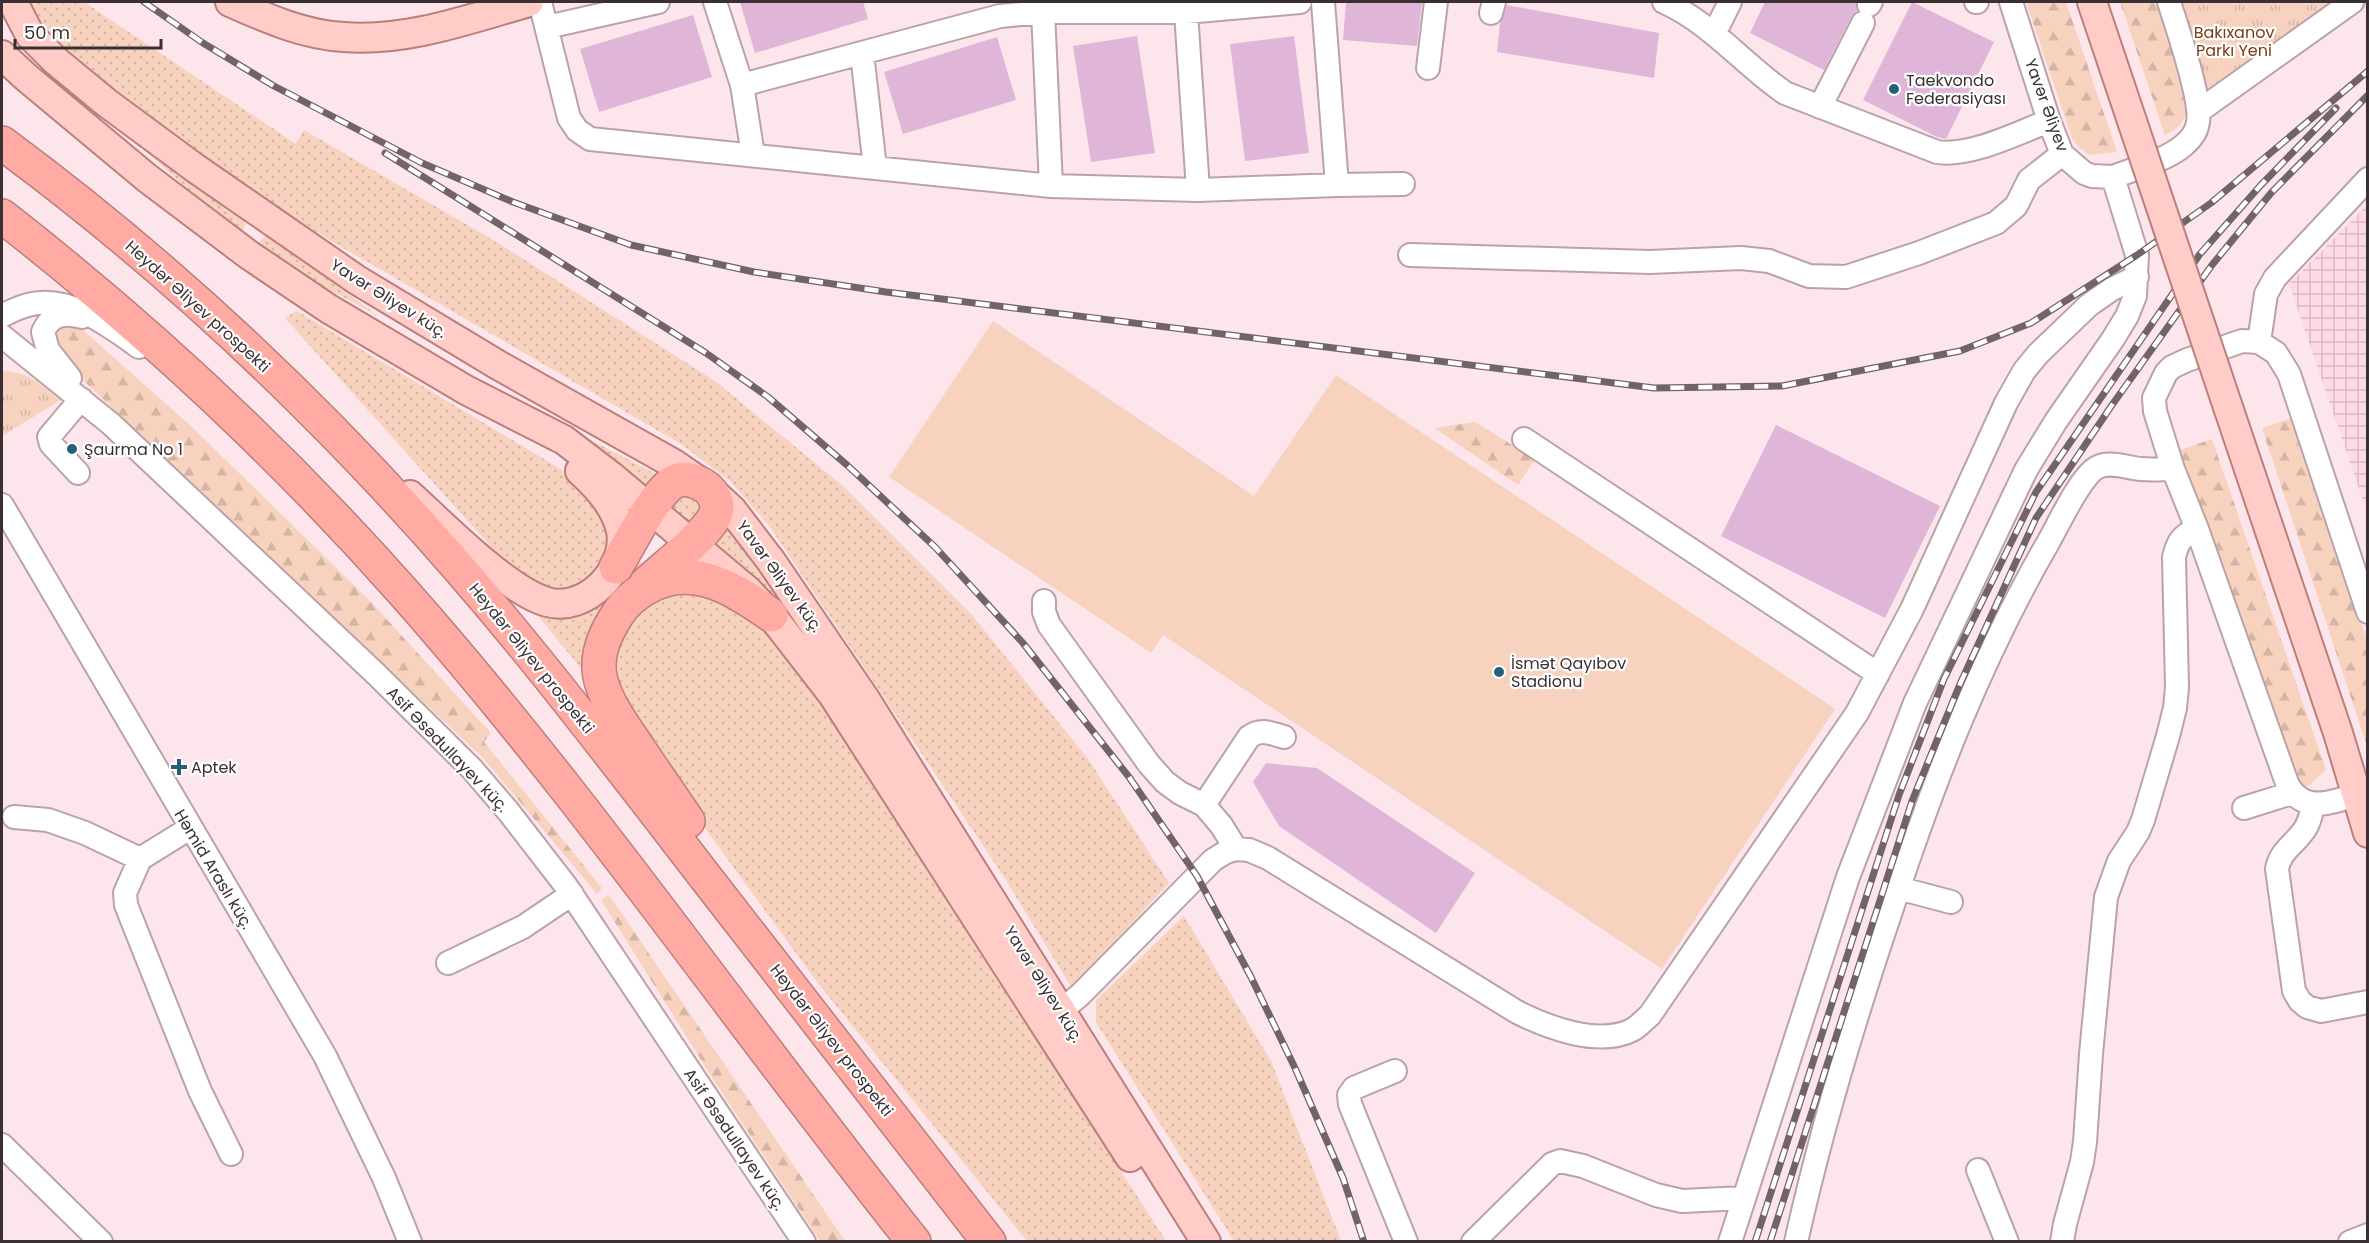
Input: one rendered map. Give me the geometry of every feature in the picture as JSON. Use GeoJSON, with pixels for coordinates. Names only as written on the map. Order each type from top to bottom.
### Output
{"type":"FeatureCollection","features":[{"type":"Feature","properties":{"kind":"highway","name":"Heydər Əliyev prospekti"},"geometry":{"type":"LineString","coordinates":[[2,143],[130,244],[185,292],[285,384],[395,498],[525,646],[989,1242]]}},
{"type":"Feature","properties":{"kind":"highway"},"geometry":{"type":"LineString","coordinates":[[2,216],[116,310],[228,411],[362,548],[491,695],[601,831],[793,1087],[914,1242]]}},
{"type":"Feature","properties":{"kind":"highway"},"geometry":{"type":"LineString","coordinates":[[616,567],[666,489],[679,480],[686,479],[706,486],[713,496],[716,511],[709,524],[622,606],[601,646],[600,680],[620,721],[860,1076]]}},
{"type":"Feature","properties":{"kind":"highway"},"geometry":{"type":"LineString","coordinates":[[638,591],[663,580],[694,577],[723,585],[743,595],[771,615]]}},
{"type":"Feature","properties":{"kind":"main road","name":"Yavər Əliyev küç."},"geometry":{"type":"LineString","coordinates":[[13,2],[30,35],[56,62],[195,168],[357,280],[498,364],[674,464],[706,486],[732,510],[751,532],[829,645],[1206,1242]]}},
{"type":"Feature","properties":{"kind":"main road"},"geometry":{"type":"LineString","coordinates":[[230,2],[266,18],[308,31],[342,37],[373,38],[445,25],[529,2]]}},
{"type":"Feature","properties":{"kind":"main road"},"geometry":{"type":"LineString","coordinates":[[2092,2],[2338,734],[2364,800],[2367,833]]}},
{"type":"Feature","properties":{"kind":"main road","name":"Yavər Əliyev küç."},"geometry":{"type":"LineString","coordinates":[[2,55],[179,203],[283,279],[466,390],[564,440],[730,574],[771,615],[833,695],[1183,1242]]}},
{"type":"Feature","properties":{"kind":"main road"},"geometry":{"type":"LineString","coordinates":[[179,203],[240,238],[250,236],[256,227],[254,218],[248,211],[195,168]]}},
{"type":"Feature","properties":{"kind":"main road"},"geometry":{"type":"LineString","coordinates":[[285,384],[474,552],[534,597],[550,603],[565,603],[581,599],[592,592],[616,567],[621,547],[621,532],[604,495],[559,455],[466,390]]}},
{"type":"Feature","properties":{"kind":"street"},"geometry":{"type":"LineString","coordinates":[[540,2],[569,118],[577,130],[590,138],[1051,186],[1198,189],[1403,184]]}},
{"type":"Feature","properties":{"kind":"street"},"geometry":{"type":"LineString","coordinates":[[547,27],[658,2]]}},
{"type":"Feature","properties":{"kind":"street"},"geometry":{"type":"LineString","coordinates":[[715,2],[742,85],[753,155]]}},
{"type":"Feature","properties":{"kind":"street"},"geometry":{"type":"LineString","coordinates":[[742,85],[1000,16],[1043,12],[1186,12],[1233,5],[1300,2]]}},
{"type":"Feature","properties":{"kind":"street"},"geometry":{"type":"LineString","coordinates":[[1323,2],[1337,185]]}},
{"type":"Feature","properties":{"kind":"street"},"geometry":{"type":"LineString","coordinates":[[1428,68],[1436,2]]}},
{"type":"Feature","properties":{"kind":"street"},"geometry":{"type":"LineString","coordinates":[[1664,2],[1692,16],[1765,79],[1785,93],[1937,153],[1950,154],[1967,151],[2049,121]]}},
{"type":"Feature","properties":{"kind":"street"},"geometry":{"type":"LineString","coordinates":[[1714,34],[1730,2]]}},
{"type":"Feature","properties":{"kind":"street","name":"Yavər Əliyev"},"geometry":{"type":"LineString","coordinates":[[2011,2],[2049,121],[2062,154],[2084,173],[2092,176],[2112,177]]}},
{"type":"Feature","properties":{"kind":"street"},"geometry":{"type":"LineString","coordinates":[[1730,1242],[1848,877],[1915,703],[2026,470],[2056,421],[2113,339],[2127,316],[2135,296],[2137,255],[2112,177],[2174,153],[2196,131],[2199,111],[2169,2]]}},
{"type":"Feature","properties":{"kind":"street"},"geometry":{"type":"LineString","coordinates":[[2199,111],[2352,2]]}},
{"type":"Feature","properties":{"kind":"street"},"geometry":{"type":"LineString","coordinates":[[1820,107],[1868,10]]}},
{"type":"Feature","properties":{"kind":"street"},"geometry":{"type":"LineString","coordinates":[[1043,12],[1051,186]]}},
{"type":"Feature","properties":{"kind":"street"},"geometry":{"type":"LineString","coordinates":[[1186,12],[1198,189]]}},
{"type":"Feature","properties":{"kind":"street"},"geometry":{"type":"LineString","coordinates":[[862,53],[875,168]]}},
{"type":"Feature","properties":{"kind":"street"},"geometry":{"type":"LineString","coordinates":[[1410,255],[1650,262],[1741,258],[1768,261],[1809,276],[1846,277],[1919,253],[1995,223],[2016,206],[2028,180],[2062,154]]}},
{"type":"Feature","properties":{"kind":"street"},"geometry":{"type":"LineString","coordinates":[[2259,342],[2266,294],[2275,278],[2367,179]]}},
{"type":"Feature","properties":{"kind":"street"},"geometry":{"type":"LineString","coordinates":[[1061,1011],[1081,994],[1213,860],[1236,849],[1249,850],[1268,858],[1536,1022],[1573,1033],[1611,1036],[1632,1030],[1650,1015],[1857,713],[1912,609],[2001,414],[2024,371],[2037,354],[2089,305],[2112,289],[2137,276]]}},
{"type":"Feature","properties":{"kind":"street"},"geometry":{"type":"LineString","coordinates":[[2,316],[32,304],[60,303],[102,323],[228,411]]}},
{"type":"Feature","properties":{"kind":"street"},"geometry":{"type":"LineString","coordinates":[[102,323],[66,314],[52,319],[43,332],[48,350],[58,365],[111,424]]}},
{"type":"Feature","properties":{"kind":"street","name":"Asif Əsədullayev küç."},"geometry":{"type":"LineString","coordinates":[[2,336],[111,424],[440,736],[508,811],[572,894],[804,1242]]}},
{"type":"Feature","properties":{"kind":"street"},"geometry":{"type":"LineString","coordinates":[[2364,800],[2313,805],[2304,803],[2292,793],[2197,529],[2173,469],[2155,411],[2154,398],[2166,373],[2172,367],[2242,341],[2259,342],[2276,353],[2289,374],[2367,612]]}},
{"type":"Feature","properties":{"kind":"street"},"geometry":{"type":"LineString","coordinates":[[78,473],[51,444],[49,437],[81,399]]}},
{"type":"Feature","properties":{"kind":"street"},"geometry":{"type":"LineString","coordinates":[[1524,439],[1878,674]]}},
{"type":"Feature","properties":{"kind":"street"},"geometry":{"type":"LineString","coordinates":[[1796,1242],[1854,1021],[1898,888],[1943,760],[2023,584],[2076,493],[2089,474],[2097,467],[2106,464],[2139,469],[2173,469]]}},
{"type":"Feature","properties":{"kind":"street","name":"Həmid Araslı küç."},"geometry":{"type":"LineString","coordinates":[[2,505],[325,1056],[384,1178],[410,1242]]}},
{"type":"Feature","properties":{"kind":"street"},"geometry":{"type":"LineString","coordinates":[[2062,1242],[2085,1142],[2106,897],[2119,861],[2140,826],[2175,708],[2175,557],[2177,543],[2183,535],[2197,529]]}},
{"type":"Feature","properties":{"kind":"street"},"geometry":{"type":"LineString","coordinates":[[1044,601],[1044,612],[1049,625],[1149,764],[1165,782],[1204,806],[1221,825],[1236,849]]}},
{"type":"Feature","properties":{"kind":"street"},"geometry":{"type":"LineString","coordinates":[[1204,806],[1249,737],[1256,732],[1263,731],[1284,737]]}},
{"type":"Feature","properties":{"kind":"street"},"geometry":{"type":"LineString","coordinates":[[2244,808],[2292,793]]}},
{"type":"Feature","properties":{"kind":"street"},"geometry":{"type":"LineString","coordinates":[[2313,805],[2306,827],[2279,858],[2277,869],[2294,991],[2307,1007],[2321,1011],[2367,1002]]}},
{"type":"Feature","properties":{"kind":"street"},"geometry":{"type":"LineString","coordinates":[[14,817],[48,820],[84,833],[140,859]]}},
{"type":"Feature","properties":{"kind":"street"},"geometry":{"type":"LineString","coordinates":[[190,828],[140,859],[125,893],[126,905],[200,1091],[231,1154]]}},
{"type":"Feature","properties":{"kind":"street"},"geometry":{"type":"LineString","coordinates":[[1898,888],[1951,902]]}},
{"type":"Feature","properties":{"kind":"street"},"geometry":{"type":"LineString","coordinates":[[448,963],[523,927],[572,894]]}},
{"type":"Feature","properties":{"kind":"street"},"geometry":{"type":"LineString","coordinates":[[1395,1071],[1354,1088],[1348,1095],[1406,1242]]}},
{"type":"Feature","properties":{"kind":"street"},"geometry":{"type":"LineString","coordinates":[[2,1146],[87,1237]]}},
{"type":"Feature","properties":{"kind":"street"},"geometry":{"type":"LineString","coordinates":[[1486,1237],[1552,1164],[1560,1161],[1583,1166],[1656,1195],[1682,1201],[1744,1198]]}},
{"type":"Feature","properties":{"kind":"street"},"geometry":{"type":"LineString","coordinates":[[1977,1170],[2007,1242]]}},
{"type":"Feature","properties":{"kind":"street"},"geometry":{"type":"LineString","coordinates":[[2350,1242],[2367,1235]]}},
{"type":"Feature","properties":{"kind":"shaded area"},"geometry":{"type":"Polygon","coordinates":[[[2367,205],[2367,512],[2289,284],[2367,205]]]}},
{"type":"Feature","properties":{"kind":"green space"},"geometry":{"type":"Polygon","coordinates":[[[29,2],[84,2],[296,144],[304,130],[495,241],[715,381],[843,486],[972,615],[1088,759],[1169,883],[1072,988],[1002,874],[770,527],[730,481],[681,444],[283,213],[94,80],[45,31],[31,12],[29,2]]]}},
{"type":"Feature","properties":{"kind":"green space"},"geometry":{"type":"Polygon","coordinates":[[[2026,2],[2066,2],[2117,152],[2090,155],[2077,146],[2072,138],[2026,2]]]}},
{"type":"Feature","properties":{"kind":"green space"},"geometry":{"type":"Polygon","coordinates":[[[2120,2],[2159,2],[2176,60],[2186,107],[2182,122],[2165,135],[2120,2]]]}},
{"type":"Feature","properties":{"kind":"green space","name":"Bakıxanov Parkı Yeni"},"geometry":{"type":"Polygon","coordinates":[[[2180,2],[2367,2],[2368,6],[2209,102],[2180,2]]]}},
{"type":"Feature","properties":{"kind":"green space"},"geometry":{"type":"Polygon","coordinates":[[[118,127],[242,217],[245,221],[244,229],[240,231],[230,226],[118,127]]]}},
{"type":"Feature","properties":{"kind":"green space"},"geometry":{"type":"Polygon","coordinates":[[[267,234],[378,316],[254,248],[267,234]]]}},
{"type":"Feature","properties":{"kind":"green space"},"geometry":{"type":"Polygon","coordinates":[[[297,311],[559,468],[585,489],[610,525],[607,562],[578,586],[552,590],[510,568],[285,318],[297,311]]]}},
{"type":"Feature","properties":{"kind":"green space","name":"İsmət Qayıbov Stadionu"},"geometry":{"type":"Polygon","coordinates":[[[993,321],[1254,496],[1336,375],[1835,709],[1662,969],[1163,635],[1151,653],[889,477],[993,321]]]}},
{"type":"Feature","properties":{"kind":"green space"},"geometry":{"type":"Polygon","coordinates":[[[65,325],[74,325],[84,331],[191,426],[370,601],[491,733],[484,742],[602,888],[597,894],[483,758],[69,367],[55,341],[58,332],[65,325]]]}},
{"type":"Feature","properties":{"kind":"green space"},"geometry":{"type":"Polygon","coordinates":[[[2,371],[27,376],[61,400],[2,436],[2,371]]]}},
{"type":"Feature","properties":{"kind":"green space"},"geometry":{"type":"Polygon","coordinates":[[[2292,418],[2367,639],[2367,746],[2262,428],[2292,418]]]}},
{"type":"Feature","properties":{"kind":"green space"},"geometry":{"type":"Polygon","coordinates":[[[1475,422],[1535,459],[1518,485],[1434,428],[1475,422]]]}},
{"type":"Feature","properties":{"kind":"green space"},"geometry":{"type":"Polygon","coordinates":[[[562,425],[664,478],[650,491],[562,425]]]}},
{"type":"Feature","properties":{"kind":"green space"},"geometry":{"type":"Polygon","coordinates":[[[2212,439],[2326,770],[2301,792],[2180,450],[2212,439]]]}},
{"type":"Feature","properties":{"kind":"green space"},"geometry":{"type":"Polygon","coordinates":[[[686,495],[695,499],[699,508],[695,517],[686,521],[677,517],[673,508],[677,499],[686,495]]]}},
{"type":"Feature","properties":{"kind":"green space"},"geometry":{"type":"Polygon","coordinates":[[[725,520],[803,625],[749,571],[707,538],[725,520]]]}},
{"type":"Feature","properties":{"kind":"green space"},"geometry":{"type":"Polygon","coordinates":[[[638,561],[643,563],[646,569],[593,683],[530,606],[638,561]]]}},
{"type":"Feature","properties":{"kind":"green space"},"geometry":{"type":"Polygon","coordinates":[[[668,586],[739,604],[772,635],[814,693],[1166,1241],[1027,1241],[817,982],[640,739],[609,682],[615,631],[668,586]]]}},
{"type":"Feature","properties":{"kind":"green space"},"geometry":{"type":"Polygon","coordinates":[[[609,895],[845,1241],[820,1241],[713,1079],[601,900],[609,895]]]}},
{"type":"Feature","properties":{"kind":"green space"},"geometry":{"type":"Polygon","coordinates":[[[1184,916],[1271,1061],[1341,1241],[1234,1241],[1096,1022],[1096,1000],[1184,916]]]}},
{"type":"Feature","properties":{"kind":"building"},"geometry":{"type":"Polygon","coordinates":[[[740,2],[863,2],[868,19],[755,53],[740,2]]]}},
{"type":"Feature","properties":{"kind":"building"},"geometry":{"type":"Polygon","coordinates":[[[1346,2],[1422,2],[1417,46],[1343,40],[1346,2]]]}},
{"type":"Feature","properties":{"kind":"building"},"geometry":{"type":"Polygon","coordinates":[[[1765,2],[1856,2],[1857,11],[1851,17],[1824,70],[1750,33],[1765,2]]]}},
{"type":"Feature","properties":{"kind":"building"},"geometry":{"type":"Polygon","coordinates":[[[1912,2],[1994,42],[1946,139],[1937,137],[1863,100],[1912,2]]]}},
{"type":"Feature","properties":{"kind":"building"},"geometry":{"type":"Polygon","coordinates":[[[1507,5],[1659,33],[1654,78],[1497,52],[1500,23],[1507,5]]]}},
{"type":"Feature","properties":{"kind":"building"},"geometry":{"type":"Polygon","coordinates":[[[693,15],[712,77],[599,112],[580,49],[693,15]]]}},
{"type":"Feature","properties":{"kind":"building"},"geometry":{"type":"Polygon","coordinates":[[[1137,36],[1155,153],[1091,162],[1073,46],[1137,36]]]}},
{"type":"Feature","properties":{"kind":"building"},"geometry":{"type":"Polygon","coordinates":[[[1294,36],[1309,153],[1245,161],[1230,44],[1294,36]]]}},
{"type":"Feature","properties":{"kind":"building"},"geometry":{"type":"Polygon","coordinates":[[[997,37],[1016,100],[903,134],[884,72],[997,37]]]}},
{"type":"Feature","properties":{"kind":"building"},"geometry":{"type":"Polygon","coordinates":[[[1776,425],[1940,506],[1885,618],[1721,536],[1776,425]]]}},
{"type":"Feature","properties":{"kind":"building"},"geometry":{"type":"Polygon","coordinates":[[[1266,763],[1317,768],[1475,873],[1436,933],[1279,826],[1253,782],[1266,763]]]}},
{"type":"Feature","properties":{"kind":"railway"},"geometry":{"type":"LineString","coordinates":[[144,2],[203,43],[274,86],[422,163],[513,202],[631,245],[754,272],[886,292],[1654,388],[1782,386],[1960,351],[2031,323],[2137,255],[2211,203],[2368,71]]}},
{"type":"Feature","properties":{"kind":"railway"},"geometry":{"type":"LineString","coordinates":[[1770,1242],[1912,801],[1960,684],[2036,518],[2112,405],[2212,265],[2271,193],[2368,95]]}},
{"type":"Feature","properties":{"kind":"railway"},"geometry":{"type":"LineString","coordinates":[[1755,1242],[1899,795],[1944,679],[2036,492],[2200,254],[2260,186],[2336,108]]}},
{"type":"Feature","properties":{"kind":"railway"},"geometry":{"type":"LineString","coordinates":[[385,153],[706,353],[768,397],[847,465],[935,547],[1023,643],[1129,777],[1197,876],[1251,977],[1295,1068],[1343,1178],[1364,1242]]}},
{"type":"Feature","properties":{"kind":"place","name":"Taekvondo Federasiyası"},"geometry":{"type":"Point","coordinates":[1894,89]}},
{"type":"Feature","properties":{"kind":"place","name":"Şaurma No 1"},"geometry":{"type":"Point","coordinates":[72,449]}},
{"type":"Feature","properties":{"kind":"place","name":"İsmət Qayıbov Stadionu"},"geometry":{"type":"Point","coordinates":[1499,672]}},
{"type":"Feature","properties":{"kind":"place","name":"Aptek"},"geometry":{"type":"Point","coordinates":[179,767]}}]}
